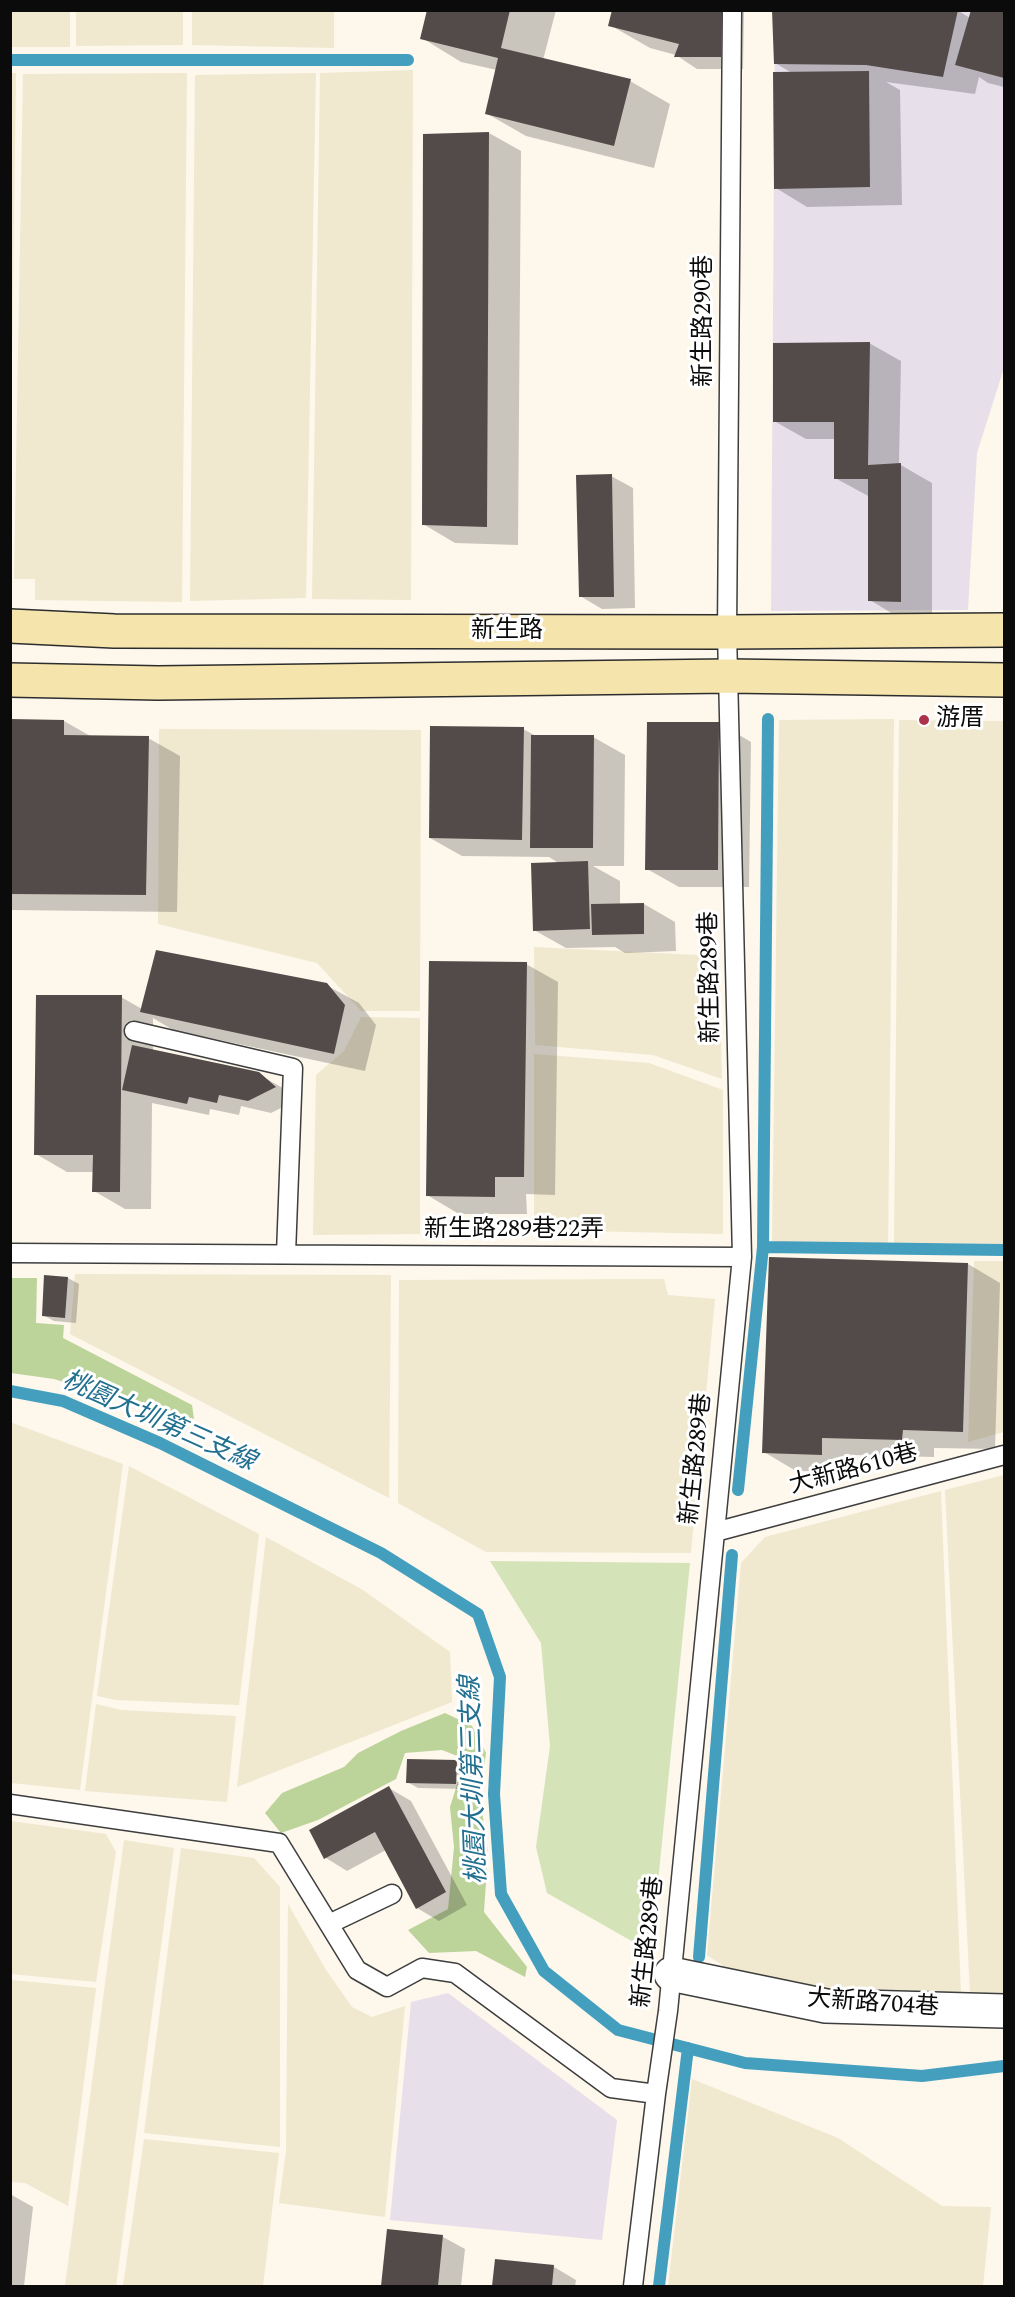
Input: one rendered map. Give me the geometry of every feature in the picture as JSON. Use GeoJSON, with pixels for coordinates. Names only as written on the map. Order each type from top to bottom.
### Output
{"type":"FeatureCollection","features":[{"type":"Feature","properties":{"kind":"main road","name":"新生路"},"geometry":{"type":"LineString","coordinates":[[10,626],[114,631],[1005,630]]}},
{"type":"Feature","properties":{"kind":"main road","name":"新生路"},"geometry":{"type":"LineString","coordinates":[[10,680],[158,683],[729,676],[1005,680]]}},
{"type":"Feature","properties":{"kind":"street","name":"大新路704巷"},"geometry":{"type":"LineString","coordinates":[[671,1974],[826,2006],[1005,2011]]}},
{"type":"Feature","properties":{"kind":"lane","name":"新生路290巷"},"geometry":{"type":"LineString","coordinates":[[727,632],[732,10]]}},
{"type":"Feature","properties":{"kind":"lane","name":"新生路289巷"},"geometry":{"type":"LineString","coordinates":[[633,2286],[671,1974],[742,1257],[727,632]]}},
{"type":"Feature","properties":{"kind":"lane"},"geometry":{"type":"LineString","coordinates":[[134,1031],[293,1068],[286,1254]]}},
{"type":"Feature","properties":{"kind":"lane","name":"新生路289巷22弄"},"geometry":{"type":"LineString","coordinates":[[10,1253],[742,1257]]}},
{"type":"Feature","properties":{"kind":"lane","name":"大新路610巷"},"geometry":{"type":"LineString","coordinates":[[715,1532],[1005,1455]]}},
{"type":"Feature","properties":{"kind":"lane"},"geometry":{"type":"LineString","coordinates":[[10,1804],[279,1843],[357,1970],[387,1987],[422,1968],[455,1973],[611,2088],[656,2094]]}},
{"type":"Feature","properties":{"kind":"lane"},"geometry":{"type":"LineString","coordinates":[[329,1924],[392,1894]]}},
{"type":"Feature","properties":{"kind":"shaded area"},"geometry":{"type":"Polygon","coordinates":[[[10,11],[70,11],[70,47],[11,47],[10,11]]]}},
{"type":"Feature","properties":{"kind":"shaded area"},"geometry":{"type":"Polygon","coordinates":[[[76,11],[183,11],[183,45],[76,46],[76,11]]]}},
{"type":"Feature","properties":{"kind":"shaded area"},"geometry":{"type":"Polygon","coordinates":[[[192,11],[334,11],[334,48],[192,45],[192,11]]]}},
{"type":"Feature","properties":{"kind":"shaded area"},"geometry":{"type":"Polygon","coordinates":[[[775,11],[1004,11],[1004,368],[977,453],[968,610],[771,611],[775,11]]]}},
{"type":"Feature","properties":{"kind":"shaded area"},"geometry":{"type":"Polygon","coordinates":[[[413,70],[411,600],[312,599],[320,73],[413,70]]]}},
{"type":"Feature","properties":{"kind":"shaded area"},"geometry":{"type":"Polygon","coordinates":[[[10,73],[16,73],[11,426],[10,426],[10,73]]]}},
{"type":"Feature","properties":{"kind":"shaded area"},"geometry":{"type":"Polygon","coordinates":[[[187,73],[182,602],[35,600],[35,579],[14,579],[23,74],[187,73]]]}},
{"type":"Feature","properties":{"kind":"shaded area"},"geometry":{"type":"Polygon","coordinates":[[[316,73],[306,598],[190,601],[195,75],[316,73]]]}},
{"type":"Feature","properties":{"kind":"shaded area"},"geometry":{"type":"Polygon","coordinates":[[[894,719],[888,1244],[772,1243],[779,720],[894,719]]]}},
{"type":"Feature","properties":{"kind":"shaded area"},"geometry":{"type":"Polygon","coordinates":[[[899,720],[1004,721],[1004,1244],[894,1243],[899,720]]]}},
{"type":"Feature","properties":{"kind":"shaded area"},"geometry":{"type":"Polygon","coordinates":[[[159,729],[421,730],[420,1011],[361,1011],[317,963],[158,924],[159,729]]]}},
{"type":"Feature","properties":{"kind":"shaded area"},"geometry":{"type":"Polygon","coordinates":[[[534,947],[719,956],[722,1079],[653,1055],[535,1045],[534,947]]]}},
{"type":"Feature","properties":{"kind":"shaded area"},"geometry":{"type":"Polygon","coordinates":[[[361,1017],[420,1018],[420,1234],[313,1235],[316,1075],[344,1051],[361,1017]]]}},
{"type":"Feature","properties":{"kind":"shaded area"},"geometry":{"type":"Polygon","coordinates":[[[534,1054],[649,1063],[723,1090],[723,1234],[534,1230],[534,1054]]]}},
{"type":"Feature","properties":{"kind":"shaded area"},"geometry":{"type":"Polygon","coordinates":[[[974,1261],[1004,1261],[1004,1432],[968,1442],[974,1261]]]}},
{"type":"Feature","properties":{"kind":"shaded area"},"geometry":{"type":"Polygon","coordinates":[[[75,1274],[391,1275],[389,1498],[70,1334],[75,1274]]]}},
{"type":"Feature","properties":{"kind":"shaded area"},"geometry":{"type":"Polygon","coordinates":[[[664,1279],[668,1295],[715,1299],[691,1553],[486,1552],[398,1503],[399,1280],[664,1279]]]}},
{"type":"Feature","properties":{"kind":"shaded area"},"geometry":{"type":"Polygon","coordinates":[[[10,1422],[123,1464],[80,1790],[11,1783],[10,1422]]]}},
{"type":"Feature","properties":{"kind":"shaded area"},"geometry":{"type":"Polygon","coordinates":[[[129,1466],[259,1534],[239,1705],[116,1700],[97,1696],[129,1466]]]}},
{"type":"Feature","properties":{"kind":"shaded area"},"geometry":{"type":"Polygon","coordinates":[[[1004,1475],[1004,1995],[970,1993],[945,1490],[1004,1475]]]}},
{"type":"Feature","properties":{"kind":"shaded area"},"geometry":{"type":"Polygon","coordinates":[[[941,1491],[961,1994],[815,1993],[731,1971],[707,1955],[741,1563],[765,1537],[941,1491]]]}},
{"type":"Feature","properties":{"kind":"shaded area"},"geometry":{"type":"Polygon","coordinates":[[[266,1537],[363,1590],[450,1652],[452,1702],[237,1787],[266,1537]]]}},
{"type":"Feature","properties":{"kind":"shaded area"},"geometry":{"type":"Polygon","coordinates":[[[96,1704],[121,1710],[236,1716],[227,1802],[85,1791],[96,1704]]]}},
{"type":"Feature","properties":{"kind":"shaded area"},"geometry":{"type":"Polygon","coordinates":[[[11,1821],[106,1834],[116,1852],[96,1982],[11,1974],[11,1821]]]}},
{"type":"Feature","properties":{"kind":"shaded area"},"geometry":{"type":"Polygon","coordinates":[[[124,1840],[174,1848],[116,2286],[65,2286],[124,1840]]]}},
{"type":"Feature","properties":{"kind":"shaded area"},"geometry":{"type":"Polygon","coordinates":[[[181,1848],[254,1858],[280,1887],[280,2147],[144,2133],[181,1848]]]}},
{"type":"Feature","properties":{"kind":"shaded area"},"geometry":{"type":"Polygon","coordinates":[[[288,1904],[326,1970],[352,2007],[372,2017],[405,2006],[385,2217],[279,2203],[286,2151],[288,1904]]]}},
{"type":"Feature","properties":{"kind":"shaded area"},"geometry":{"type":"Polygon","coordinates":[[[11,1980],[96,1988],[68,2206],[25,2183],[11,2182],[11,1980]]]}},
{"type":"Feature","properties":{"kind":"shaded area"},"geometry":{"type":"Polygon","coordinates":[[[448,1993],[617,2120],[602,2240],[390,2220],[411,2002],[448,1993]]]}},
{"type":"Feature","properties":{"kind":"shaded area"},"geometry":{"type":"Polygon","coordinates":[[[692,2079],[838,2138],[942,2206],[991,2207],[983,2286],[668,2286],[692,2079]]]}},
{"type":"Feature","properties":{"kind":"shaded area"},"geometry":{"type":"Polygon","coordinates":[[[144,2139],[279,2153],[263,2286],[123,2286],[144,2139]]]}},
{"type":"Feature","properties":{"kind":"green space"},"geometry":{"type":"Polygon","coordinates":[[[11,1278],[37,1278],[36,1323],[64,1325],[63,1338],[192,1405],[194,1419],[148,1408],[54,1379],[11,1373],[11,1278]]]}},
{"type":"Feature","properties":{"kind":"green space"},"geometry":{"type":"Polygon","coordinates":[[[490,1561],[690,1563],[651,1952],[547,1893],[536,1847],[550,1746],[541,1643],[490,1561]]]}},
{"type":"Feature","properties":{"kind":"green space"},"geometry":{"type":"Polygon","coordinates":[[[445,1713],[472,1726],[486,1753],[480,1798],[488,1851],[484,1912],[527,1967],[525,1977],[476,1951],[429,1953],[408,1930],[448,1909],[454,1847],[450,1807],[465,1759],[442,1750],[405,1753],[396,1779],[318,1820],[281,1833],[265,1813],[282,1793],[344,1767],[358,1753],[401,1731],[445,1713]]]}},
{"type":"Feature","properties":{"kind":"building"},"geometry":{"type":"Polygon","coordinates":[[[427,10],[510,10],[501,48],[631,79],[614,146],[485,114],[498,58],[420,39],[427,10]]]}},
{"type":"Feature","properties":{"kind":"building"},"geometry":{"type":"Polygon","coordinates":[[[612,10],[722,10],[721,57],[674,57],[679,44],[608,26],[612,10]]]}},
{"type":"Feature","properties":{"kind":"building"},"geometry":{"type":"Polygon","coordinates":[[[772,10],[958,10],[943,77],[866,65],[774,64],[772,10]]]}},
{"type":"Feature","properties":{"kind":"building"},"geometry":{"type":"Polygon","coordinates":[[[971,10],[1004,10],[1004,78],[955,65],[971,10]]]}},
{"type":"Feature","properties":{"kind":"building"},"geometry":{"type":"Polygon","coordinates":[[[869,71],[870,187],[774,189],[773,72],[869,71]]]}},
{"type":"Feature","properties":{"kind":"building"},"geometry":{"type":"Polygon","coordinates":[[[489,132],[487,527],[422,525],[423,134],[489,132]]]}},
{"type":"Feature","properties":{"kind":"building"},"geometry":{"type":"Polygon","coordinates":[[[870,342],[868,465],[901,463],[901,602],[868,601],[868,479],[834,479],[834,422],[773,422],[773,343],[870,342]]]}},
{"type":"Feature","properties":{"kind":"building"},"geometry":{"type":"Polygon","coordinates":[[[612,474],[614,597],[579,597],[576,475],[612,474]]]}},
{"type":"Feature","properties":{"kind":"building"},"geometry":{"type":"Polygon","coordinates":[[[10,719],[64,720],[64,735],[149,736],[146,895],[10,894],[10,719]]]}},
{"type":"Feature","properties":{"kind":"building"},"geometry":{"type":"Polygon","coordinates":[[[647,722],[719,722],[718,870],[645,870],[647,722]]]}},
{"type":"Feature","properties":{"kind":"building"},"geometry":{"type":"Polygon","coordinates":[[[430,726],[524,727],[522,840],[429,838],[430,726]]]}},
{"type":"Feature","properties":{"kind":"building"},"geometry":{"type":"Polygon","coordinates":[[[531,735],[594,735],[593,848],[530,848],[531,735]]]}},
{"type":"Feature","properties":{"kind":"building"},"geometry":{"type":"Polygon","coordinates":[[[588,861],[590,929],[533,931],[531,863],[588,861]]]}},
{"type":"Feature","properties":{"kind":"building"},"geometry":{"type":"Polygon","coordinates":[[[644,903],[644,934],[592,935],[591,904],[644,903]]]}},
{"type":"Feature","properties":{"kind":"building"},"geometry":{"type":"Polygon","coordinates":[[[156,950],[327,983],[345,1005],[334,1054],[140,1012],[156,950]]]}},
{"type":"Feature","properties":{"kind":"building"},"geometry":{"type":"Polygon","coordinates":[[[429,961],[527,962],[524,1177],[495,1177],[495,1197],[426,1196],[429,961]]]}},
{"type":"Feature","properties":{"kind":"building"},"geometry":{"type":"Polygon","coordinates":[[[36,995],[122,995],[120,1192],[92,1192],[93,1155],[34,1155],[36,995]]]}},
{"type":"Feature","properties":{"kind":"building"},"geometry":{"type":"Polygon","coordinates":[[[132,1045],[259,1072],[276,1087],[248,1101],[219,1095],[217,1103],[189,1097],[187,1104],[122,1090],[132,1045]]]}},
{"type":"Feature","properties":{"kind":"building"},"geometry":{"type":"Polygon","coordinates":[[[769,1257],[968,1263],[963,1432],[903,1430],[902,1440],[822,1438],[822,1455],[762,1453],[769,1257]]]}},
{"type":"Feature","properties":{"kind":"building"},"geometry":{"type":"Polygon","coordinates":[[[44,1275],[68,1277],[65,1318],[42,1316],[44,1275]]]}},
{"type":"Feature","properties":{"kind":"building"},"geometry":{"type":"Polygon","coordinates":[[[407,1759],[457,1760],[456,1784],[406,1783],[407,1759]]]}},
{"type":"Feature","properties":{"kind":"building"},"geometry":{"type":"Polygon","coordinates":[[[389,1786],[446,1892],[416,1909],[375,1832],[324,1859],[309,1830],[389,1786]]]}},
{"type":"Feature","properties":{"kind":"building"},"geometry":{"type":"Polygon","coordinates":[[[387,2229],[443,2235],[438,2286],[381,2286],[387,2229]]]}},
{"type":"Feature","properties":{"kind":"building"},"geometry":{"type":"Polygon","coordinates":[[[495,2259],[554,2265],[552,2286],[492,2286],[495,2259]]]}},
{"type":"Feature","properties":{"kind":"waterway"},"geometry":{"type":"LineString","coordinates":[[10,60],[408,60]]}},
{"type":"Feature","properties":{"kind":"waterway"},"geometry":{"type":"LineString","coordinates":[[768,719],[763,1247],[1004,1250]]}},
{"type":"Feature","properties":{"kind":"waterway"},"geometry":{"type":"LineString","coordinates":[[738,1490],[763,1247]]}},
{"type":"Feature","properties":{"kind":"waterway","name":"桃園大圳第三支線"},"geometry":{"type":"LineString","coordinates":[[10,1391],[63,1401],[160,1443],[381,1553],[478,1614],[500,1677],[494,1794],[501,1894],[544,1971],[618,2030],[745,2063],[922,2076],[1004,2066]]}},
{"type":"Feature","properties":{"kind":"waterway"},"geometry":{"type":"LineString","coordinates":[[699,1957],[732,1555]]}},
{"type":"Feature","properties":{"kind":"waterway"},"geometry":{"type":"LineString","coordinates":[[659,2286],[688,2048]]}},
{"type":"Feature","properties":{"kind":"place","name":"游厝"},"geometry":{"type":"Point","coordinates":[924,720]}}]}
